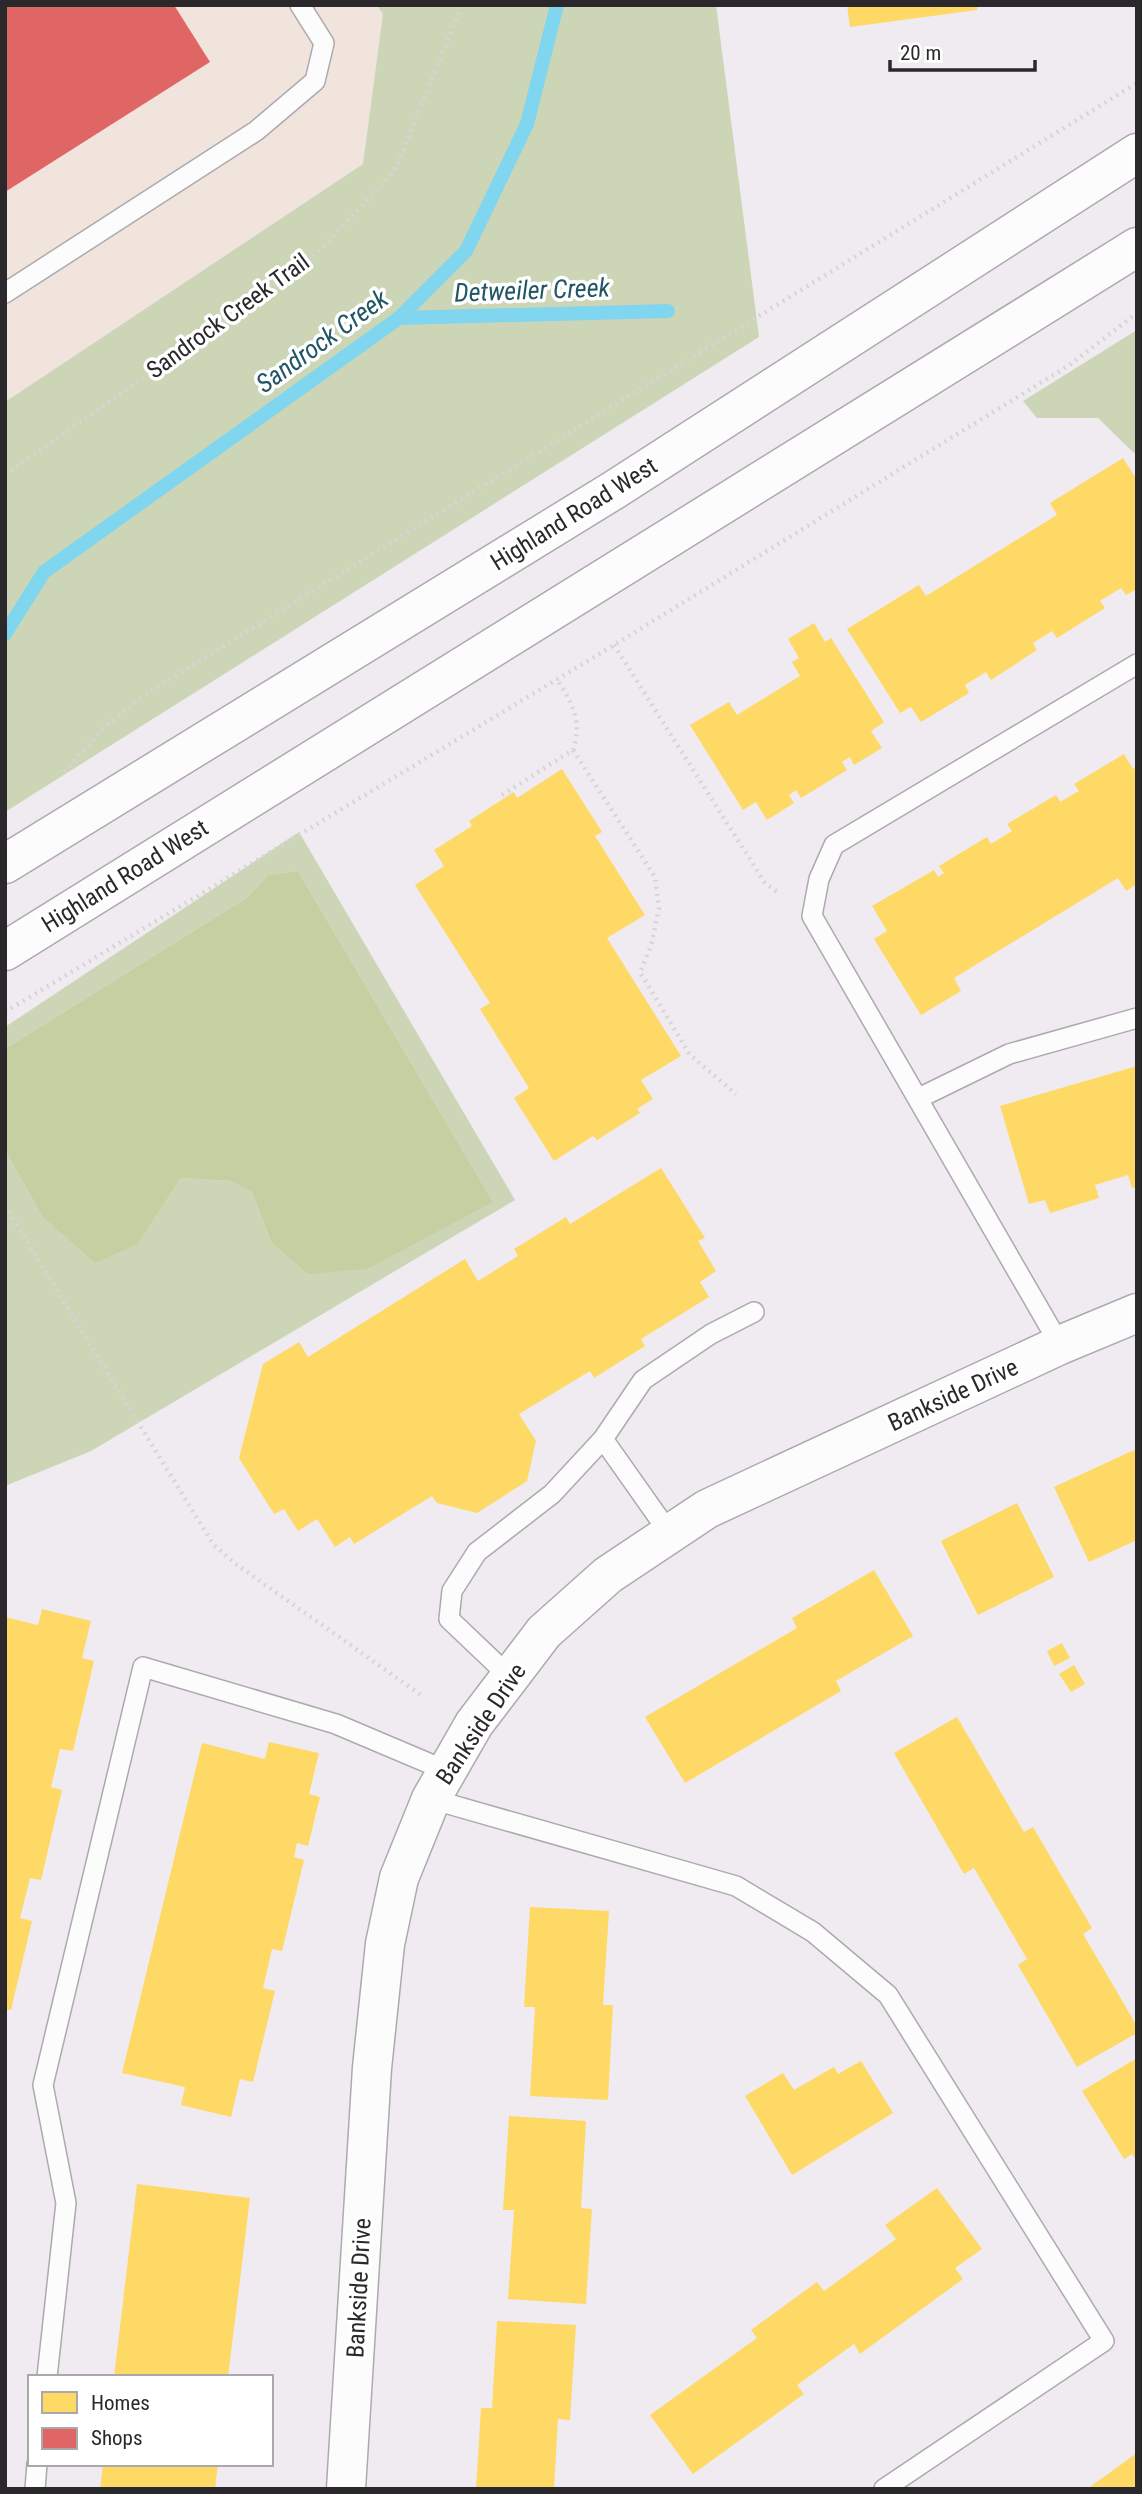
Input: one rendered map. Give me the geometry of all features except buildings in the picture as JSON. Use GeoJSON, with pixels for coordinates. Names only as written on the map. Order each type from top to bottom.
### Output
{"type":"FeatureCollection","features":[{"type":"Feature","properties":{"kind":"main road","name":"Highland Road West"},"geometry":{"type":"LineString","coordinates":[[5,864],[614,490],[1137,153]]}},
{"type":"Feature","properties":{"kind":"main road","name":"Highland Road West"},"geometry":{"type":"LineString","coordinates":[[5,951],[1137,247]]}},
{"type":"Feature","properties":{"kind":"main road","name":"Bankside Drive"},"geometry":{"type":"LineString","coordinates":[[346,2489],[372,2068],[385,1944],[399,1878],[439,1785],[474,1724],[544,1632],[608,1576],[707,1510],[1060,1345],[1137,1313]]}},
{"type":"Feature","properties":{"kind":"lane"},"geometry":{"type":"LineString","coordinates":[[5,293],[257,131],[315,81],[324,43],[300,5]]}},
{"type":"Feature","properties":{"kind":"lane"},"geometry":{"type":"LineString","coordinates":[[1060,1345],[812,916],[818,879],[834,845],[1137,664]]}},
{"type":"Feature","properties":{"kind":"lane"},"geometry":{"type":"LineString","coordinates":[[919,1098],[1009,1054],[1137,1018]]}},
{"type":"Feature","properties":{"kind":"lane"},"geometry":{"type":"LineString","coordinates":[[510,1677],[449,1619],[452,1591],[477,1552],[552,1494],[603,1439],[643,1380],[711,1334],[754,1312]]}},
{"type":"Feature","properties":{"kind":"lane"},"geometry":{"type":"LineString","coordinates":[[603,1439],[670,1534]]}},
{"type":"Feature","properties":{"kind":"lane"},"geometry":{"type":"LineString","coordinates":[[47,2375],[66,2203],[43,2085],[142,1667],[336,1724],[439,1785],[736,1886],[813,1932],[888,1995],[1104,2341],[884,2489]]}},
{"type":"Feature","properties":{"kind":"lane"},"geometry":{"type":"LineString","coordinates":[[35,2489],[37,2466]]}},
{"type":"Feature","properties":{"kind":"path","name":"Sandrock Creek Trail"},"geometry":{"type":"LineString","coordinates":[[5,475],[308,262],[394,172],[461,5]]}},
{"type":"Feature","properties":{"kind":"path"},"geometry":{"type":"LineString","coordinates":[[64,774],[105,726],[152,690],[1137,83]]}},
{"type":"Feature","properties":{"kind":"path"},"geometry":{"type":"LineString","coordinates":[[5,1012],[614,645],[1068,366],[1137,313]]}},
{"type":"Feature","properties":{"kind":"path"},"geometry":{"type":"LineString","coordinates":[[614,645],[765,883],[812,916]]}},
{"type":"Feature","properties":{"kind":"path"},"geometry":{"type":"LineString","coordinates":[[502,795],[573,750],[579,730],[573,704],[557,679]]}},
{"type":"Feature","properties":{"kind":"path"},"geometry":{"type":"LineString","coordinates":[[573,750],[655,877],[659,908],[651,946],[640,972],[690,1055],[736,1094]]}},
{"type":"Feature","properties":{"kind":"path"},"geometry":{"type":"LineString","coordinates":[[5,1206],[213,1544],[233,1562],[421,1695]]}},
{"type":"Feature","properties":{"kind":"shaded area"},"geometry":{"type":"Polygon","coordinates":[[[5,5],[377,5],[383,14],[363,164],[5,402],[5,5]]]}},
{"type":"Feature","properties":{"kind":"green space"},"geometry":{"type":"Polygon","coordinates":[[[377,5],[716,5],[759,337],[5,812],[5,402],[363,164],[383,14],[377,5]]]}},
{"type":"Feature","properties":{"kind":"green space"},"geometry":{"type":"Polygon","coordinates":[[[1137,330],[1137,456],[1098,418],[1037,418],[1023,401],[1137,330]]]}},
{"type":"Feature","properties":{"kind":"green space"},"geometry":{"type":"Polygon","coordinates":[[[299,832],[515,1200],[91,1451],[5,1486],[5,1150],[42,1216],[138,1244],[181,1178],[230,1181],[252,1192],[271,1242],[493,1202],[298,871],[268,875],[248,897],[5,1049],[5,1027],[299,832]]]}},
{"type":"Feature","properties":{"kind":"green space"},"geometry":{"type":"Polygon","coordinates":[[[298,871],[493,1202],[367,1269],[308,1274],[271,1242],[252,1192],[230,1181],[181,1178],[138,1244],[95,1263],[42,1216],[5,1150],[5,1049],[248,897],[268,875],[298,871]]]}},
{"type":"Feature","properties":{"kind":"waterway","name":"Sandrock Creek"},"geometry":{"type":"LineString","coordinates":[[5,634],[44,572],[399,318],[466,251],[527,124],[557,5]]}},
{"type":"Feature","properties":{"kind":"waterway","name":"Detweiler Creek"},"geometry":{"type":"LineString","coordinates":[[399,318],[668,311]]}}]}
